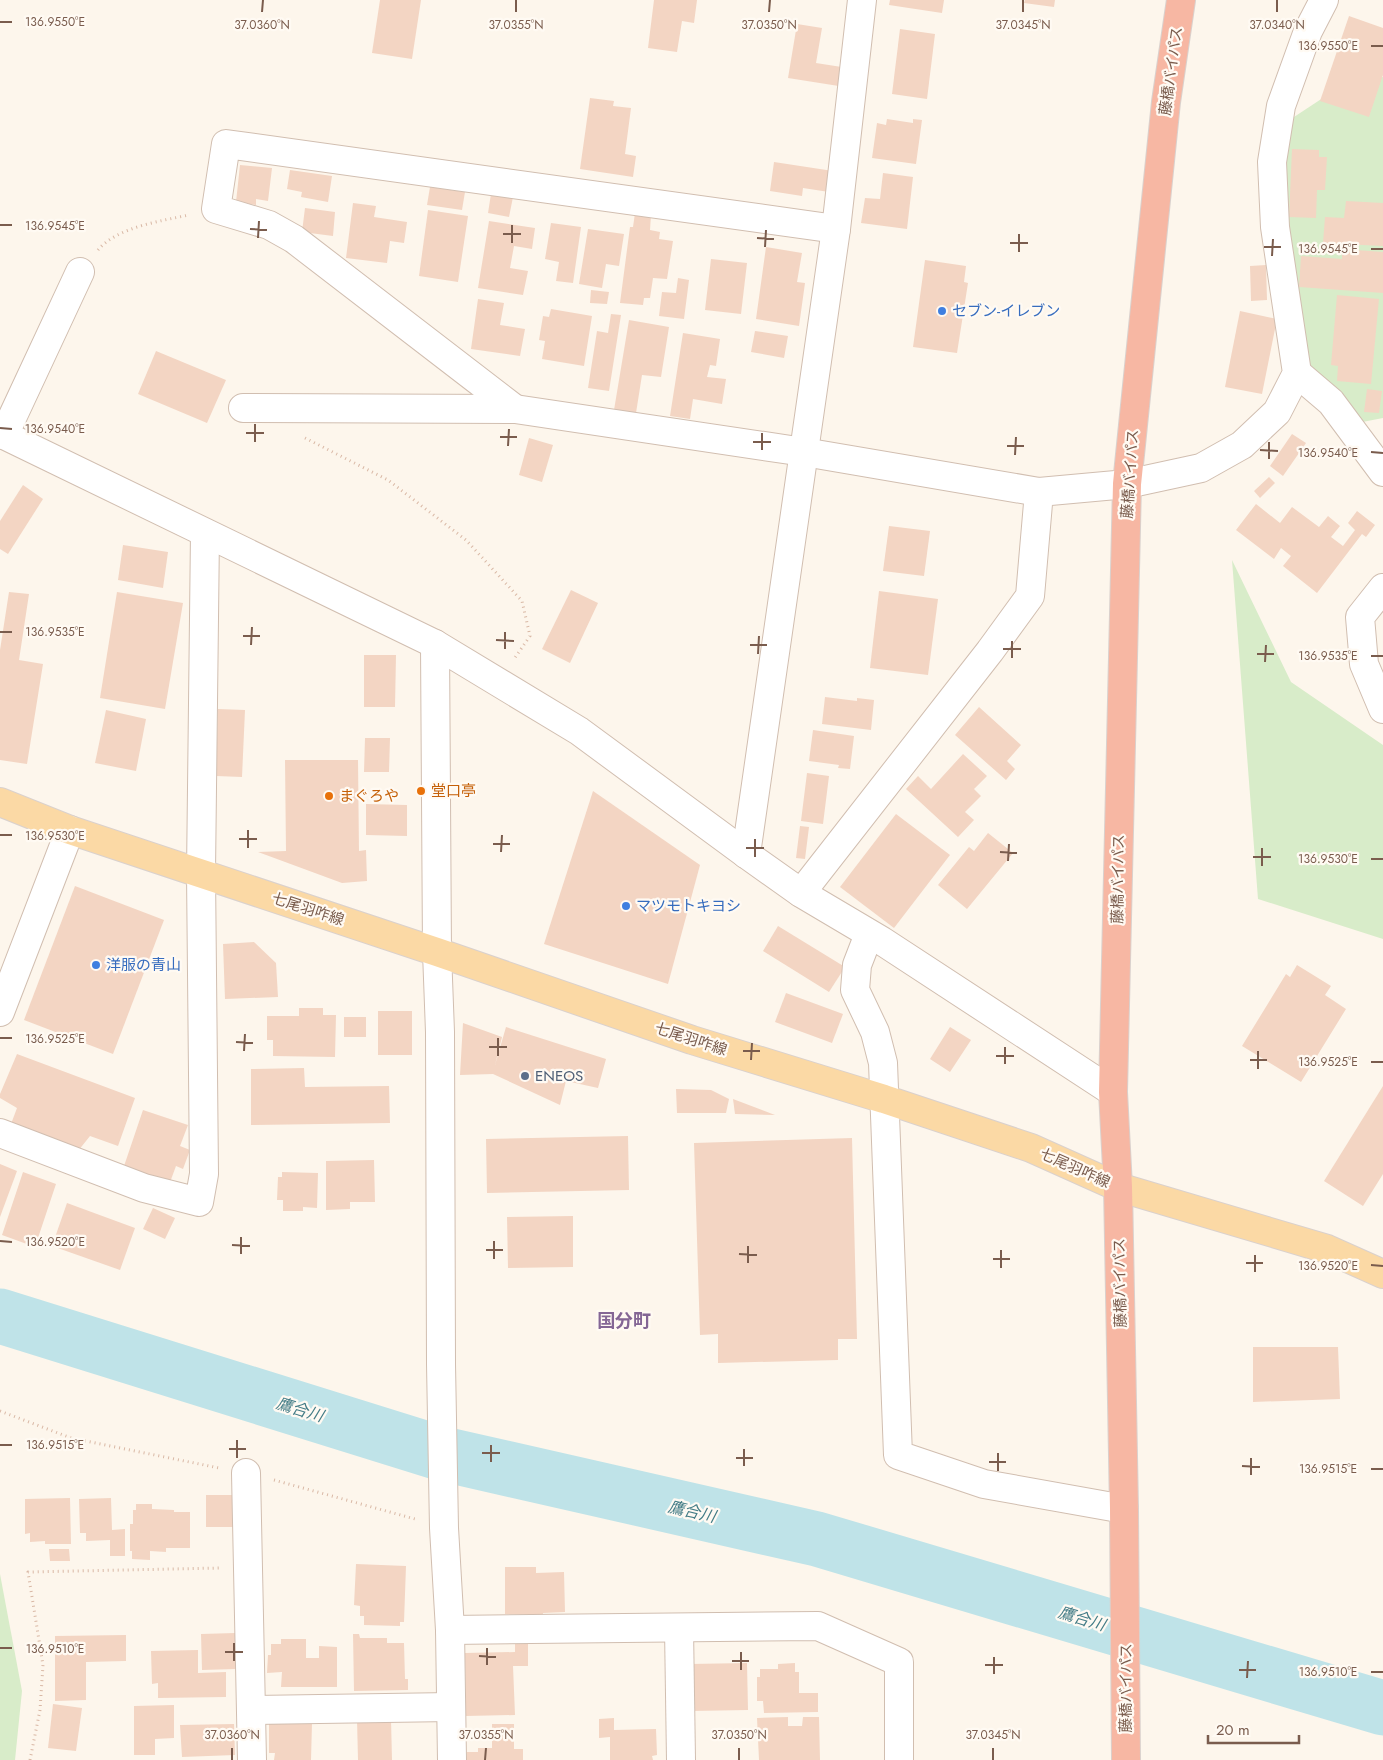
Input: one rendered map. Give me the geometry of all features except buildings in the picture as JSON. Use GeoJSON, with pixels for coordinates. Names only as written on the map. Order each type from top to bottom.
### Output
{"type":"FeatureCollection","features":[{"type":"Feature","properties":{"kind":"highway","name":"藤橋バイパス"},"geometry":{"type":"LineString","coordinates":[[1126,1760],[1118,1186],[1113,1092],[1127,484],[1166,102],[1181,0]]}},
{"type":"Feature","properties":{"kind":"main road","name":"七尾羽咋線"},"geometry":{"type":"LineString","coordinates":[[0,802],[70,830],[437,952],[692,1040],[884,1099],[1031,1148],[1118,1186],[1328,1249],[1383,1274]]}},
{"type":"Feature","properties":{"kind":"street"},"geometry":{"type":"LineString","coordinates":[[746,854],[836,229],[862,0]]}},
{"type":"Feature","properties":{"kind":"street"},"geometry":{"type":"LineString","coordinates":[[243,408],[515,409],[804,452],[1039,492],[1127,484],[1201,468],[1242,445],[1277,412],[1297,373],[1275,227],[1272,162],[1280,106],[1308,31],[1324,0]]}},
{"type":"Feature","properties":{"kind":"street"},"geometry":{"type":"LineString","coordinates":[[515,409],[294,239],[269,224],[216,209],[226,144],[836,229]]}},
{"type":"Feature","properties":{"kind":"street"},"geometry":{"type":"LineString","coordinates":[[80,272],[2,434],[435,644],[580,731],[801,893],[869,934],[1113,1092]]}},
{"type":"Feature","properties":{"kind":"street"},"geometry":{"type":"LineString","coordinates":[[1297,373],[1331,402],[1383,472]]}},
{"type":"Feature","properties":{"kind":"street"},"geometry":{"type":"LineString","coordinates":[[801,893],[990,651],[1030,596],[1039,492]]}},
{"type":"Feature","properties":{"kind":"street"},"geometry":{"type":"LineString","coordinates":[[0,1133],[144,1188],[199,1202],[204,1174],[201,873],[205,533]]}},
{"type":"Feature","properties":{"kind":"street"},"geometry":{"type":"LineString","coordinates":[[1383,588],[1360,617],[1364,664],[1383,709]]}},
{"type":"Feature","properties":{"kind":"street"},"geometry":{"type":"LineString","coordinates":[[435,644],[437,952],[440,1032],[441,1364],[444,1517],[450,1630],[452,1760]]}},
{"type":"Feature","properties":{"kind":"street"},"geometry":{"type":"LineString","coordinates":[[0,1012],[70,830]]}},
{"type":"Feature","properties":{"kind":"street"},"geometry":{"type":"LineString","coordinates":[[869,934],[857,964],[855,990],[875,1032],[883,1063],[898,1455],[984,1484],[1124,1509]]}},
{"type":"Feature","properties":{"kind":"street"},"geometry":{"type":"LineString","coordinates":[[246,1473],[252,1760]]}},
{"type":"Feature","properties":{"kind":"street"},"geometry":{"type":"LineString","coordinates":[[450,1630],[818,1626],[899,1662],[899,1760]]}},
{"type":"Feature","properties":{"kind":"street"},"geometry":{"type":"LineString","coordinates":[[679,1628],[681,1760]]}},
{"type":"Feature","properties":{"kind":"street"},"geometry":{"type":"LineString","coordinates":[[251,1710],[451,1707]]}},
{"type":"Feature","properties":{"kind":"path"},"geometry":{"type":"LineString","coordinates":[[80,272],[103,244],[136,227],[216,209]]}},
{"type":"Feature","properties":{"kind":"path"},"geometry":{"type":"LineString","coordinates":[[303,438],[388,480],[466,540],[522,601],[530,636],[498,682]]}},
{"type":"Feature","properties":{"kind":"path"},"geometry":{"type":"LineString","coordinates":[[30,1760],[40,1710],[43,1665],[28,1572],[248,1568]]}},
{"type":"Feature","properties":{"kind":"green space"},"geometry":{"type":"Polygon","coordinates":[[[1383,77],[1383,418],[1347,425],[1314,387],[1271,188],[1294,117],[1341,86],[1383,77]]]}},
{"type":"Feature","properties":{"kind":"green space"},"geometry":{"type":"Polygon","coordinates":[[[1232,560],[1291,682],[1383,745],[1383,939],[1258,899],[1232,560]]]}},
{"type":"Feature","properties":{"kind":"green space"},"geometry":{"type":"Polygon","coordinates":[[[0,1574],[22,1691],[15,1760],[0,1760],[0,1574]]]}},
{"type":"Feature","properties":{"kind":"waterway","name":"鷹合川"},"geometry":{"type":"LineString","coordinates":[[0,1316],[443,1454],[817,1539],[1383,1708]]}},
{"type":"Feature","properties":{"kind":"place","name":"セブン-イレブン"},"geometry":{"type":"Point","coordinates":[942,311]}},
{"type":"Feature","properties":{"kind":"place","name":"堂口亭"},"geometry":{"type":"Point","coordinates":[421,791]}},
{"type":"Feature","properties":{"kind":"place","name":"まぐろや"},"geometry":{"type":"Point","coordinates":[329,796]}},
{"type":"Feature","properties":{"kind":"place","name":"マツモトキヨシ"},"geometry":{"type":"Point","coordinates":[626,906]}},
{"type":"Feature","properties":{"kind":"place","name":"洋服の青山"},"geometry":{"type":"Point","coordinates":[96,965]}},
{"type":"Feature","properties":{"kind":"place","name":"ENEOS"},"geometry":{"type":"Point","coordinates":[525,1076]}},
{"type":"Feature","properties":{"kind":"district","name":"国分町"},"geometry":{"type":"Point","coordinates":[624,1321]}}]}
